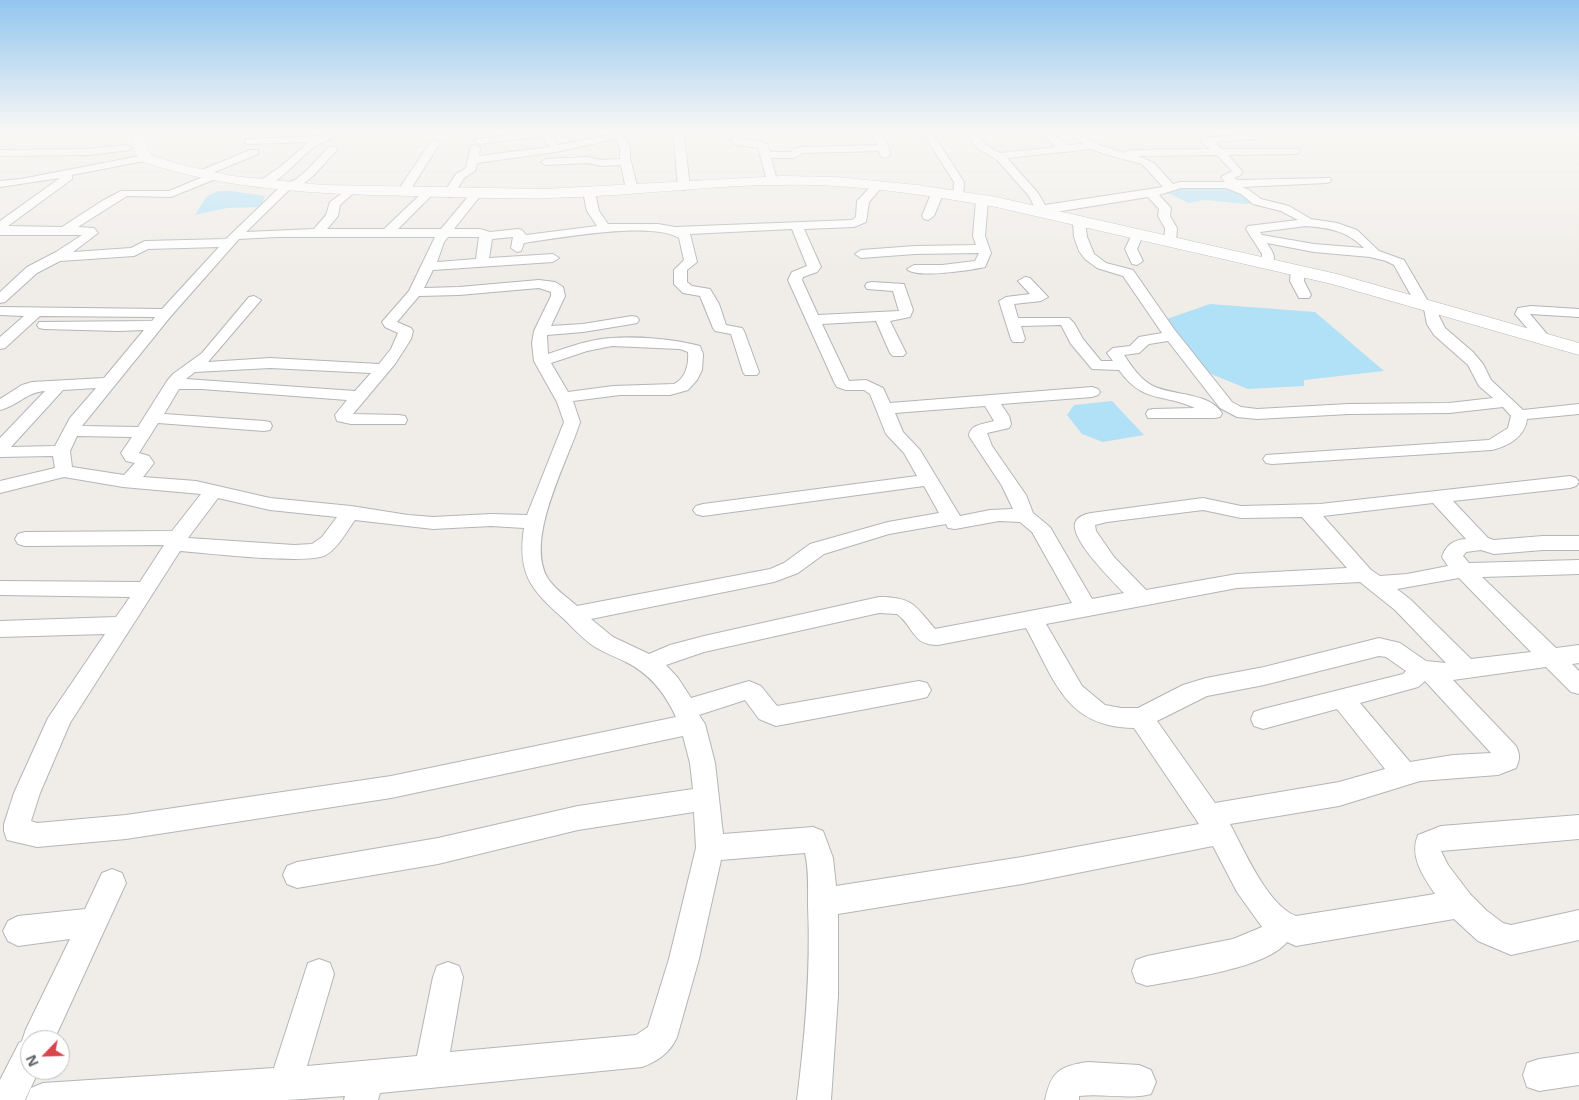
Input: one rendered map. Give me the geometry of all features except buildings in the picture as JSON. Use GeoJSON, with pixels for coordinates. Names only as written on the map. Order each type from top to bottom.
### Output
{"type":"FeatureCollection","features":[{"type":"Feature","properties":{"kind":"main road"},"geometry":{"type":"LineString","coordinates":[[239,180],[286,187],[475,195],[589,192],[768,180]]}},
{"type":"Feature","properties":{"kind":"main road"},"geometry":{"type":"LineString","coordinates":[[815,180],[959,196],[1039,210],[1079,222],[1298,270],[1579,349]]}},
{"type":"Feature","properties":{"kind":"street"},"geometry":{"type":"LineString","coordinates":[[0,184],[29,180]]}},
{"type":"Feature","properties":{"kind":"street"},"geometry":{"type":"LineString","coordinates":[[0,232],[0,227],[63,180]]}},
{"type":"Feature","properties":{"kind":"street"},"geometry":{"type":"LineString","coordinates":[[66,230],[106,203],[125,193],[171,194],[198,180]]}},
{"type":"Feature","properties":{"kind":"street"},"geometry":{"type":"LineString","coordinates":[[261,184],[267,180]]}},
{"type":"Feature","properties":{"kind":"street"},"geometry":{"type":"LineString","coordinates":[[64,470],[61,451],[71,430],[109,382],[166,313],[233,239],[286,187],[299,180]]}},
{"type":"Feature","properties":{"kind":"street"},"geometry":{"type":"LineString","coordinates":[[403,192],[411,180]]}},
{"type":"Feature","properties":{"kind":"street"},"geometry":{"type":"LineString","coordinates":[[449,194],[457,180]]}},
{"type":"Feature","properties":{"kind":"street"},"geometry":{"type":"LineString","coordinates":[[630,180],[632,189]]}},
{"type":"Feature","properties":{"kind":"street"},"geometry":{"type":"LineString","coordinates":[[683,180],[684,187]]}},
{"type":"Feature","properties":{"kind":"street"},"geometry":{"type":"LineString","coordinates":[[958,180],[959,196]]}},
{"type":"Feature","properties":{"kind":"street"},"geometry":{"type":"LineString","coordinates":[[1020,180],[1034,195],[1039,210],[1151,193],[1171,187],[1318,180]]}},
{"type":"Feature","properties":{"kind":"street"},"geometry":{"type":"LineString","coordinates":[[1163,180],[1171,187]]}},
{"type":"Feature","properties":{"kind":"street"},"geometry":{"type":"LineString","coordinates":[[1228,184],[1238,188],[1257,202],[1280,206],[1294,212],[1305,218],[1305,222]]}},
{"type":"Feature","properties":{"kind":"street"},"geometry":{"type":"LineString","coordinates":[[520,240],[608,228],[636,227],[675,231],[848,224],[858,221],[863,215],[863,201],[877,186]]}},
{"type":"Feature","properties":{"kind":"street"},"geometry":{"type":"LineString","coordinates":[[318,232],[332,216],[334,204],[351,190]]}},
{"type":"Feature","properties":{"kind":"street"},"geometry":{"type":"LineString","coordinates":[[589,192],[593,211],[599,223],[604,228],[608,228]]}},
{"type":"Feature","properties":{"kind":"street"},"geometry":{"type":"LineString","coordinates":[[389,232],[428,193]]}},
{"type":"Feature","properties":{"kind":"street"},"geometry":{"type":"LineString","coordinates":[[1151,193],[1165,208],[1164,216],[1171,228],[1170,242]]}},
{"type":"Feature","properties":{"kind":"street"},"geometry":{"type":"LineString","coordinates":[[928,216],[937,194]]}},
{"type":"Feature","properties":{"kind":"street"},"geometry":{"type":"LineString","coordinates":[[399,420],[351,419],[343,417],[358,396],[395,354],[406,330],[390,324],[390,319],[415,292],[438,240],[475,195]]}},
{"type":"Feature","properties":{"kind":"street"},"geometry":{"type":"LineString","coordinates":[[914,269],[977,266],[985,253],[979,236],[982,200]]}},
{"type":"Feature","properties":{"kind":"street"},"geometry":{"type":"LineString","coordinates":[[384,219],[402,218]]}},
{"type":"Feature","properties":{"kind":"street"},"geometry":{"type":"LineString","coordinates":[[328,221],[347,220]]}},
{"type":"Feature","properties":{"kind":"street"},"geometry":{"type":"LineString","coordinates":[[1079,222],[1080,239],[1090,259],[1100,266],[1123,270],[1128,273],[1171,336],[1226,405],[1237,412]]}},
{"type":"Feature","properties":{"kind":"street"},"geometry":{"type":"LineString","coordinates":[[1267,263],[1268,254],[1252,229],[1305,222],[1348,229],[1364,239],[1376,255]]}},
{"type":"Feature","properties":{"kind":"street"},"geometry":{"type":"LineString","coordinates":[[796,225],[814,266],[812,269],[796,275],[796,280],[843,384],[852,387],[866,385],[873,388],[878,394],[895,434],[911,450],[955,524],[997,516],[1025,517],[1034,522],[1043,532],[1086,608]]}},
{"type":"Feature","properties":{"kind":"street"},"geometry":{"type":"LineString","coordinates":[[0,232],[66,230],[92,232],[56,257],[32,270],[0,299]]}},
{"type":"Feature","properties":{"kind":"street"},"geometry":{"type":"LineString","coordinates":[[675,231],[685,236],[691,258],[691,262],[681,266],[681,284],[688,290],[705,292],[712,304],[720,328],[737,331],[751,372]]}},
{"type":"Feature","properties":{"kind":"street"},"geometry":{"type":"LineString","coordinates":[[0,232],[78,243]]}},
{"type":"Feature","properties":{"kind":"street"},"geometry":{"type":"LineString","coordinates":[[56,257],[134,252],[145,245],[318,232],[480,232],[486,236],[520,234],[514,260]]}},
{"type":"Feature","properties":{"kind":"street"},"geometry":{"type":"LineString","coordinates":[[1137,235],[1131,249],[1138,261]]}},
{"type":"Feature","properties":{"kind":"street"},"geometry":{"type":"LineString","coordinates":[[482,262],[486,236]]}},
{"type":"Feature","properties":{"kind":"street"},"geometry":{"type":"LineString","coordinates":[[1260,239],[1278,239],[1314,248],[1376,255],[1399,263],[1427,306],[1432,323],[1452,344],[1473,361],[1482,379],[1519,415]]}},
{"type":"Feature","properties":{"kind":"street"},"geometry":{"type":"LineString","coordinates":[[861,254],[915,250],[984,249]]}},
{"type":"Feature","properties":{"kind":"street"},"geometry":{"type":"LineString","coordinates":[[428,266],[553,258]]}},
{"type":"Feature","properties":{"kind":"street"},"geometry":{"type":"LineString","coordinates":[[1298,270],[1297,281],[1304,295]]}},
{"type":"Feature","properties":{"kind":"street"},"geometry":{"type":"LineString","coordinates":[[1018,339],[1006,301],[1041,297],[1025,281]]}},
{"type":"Feature","properties":{"kind":"street"},"geometry":{"type":"LineString","coordinates":[[43,1100],[243,1094],[285,1084],[364,1089],[432,1070],[642,1051],[661,1037],[684,959],[710,848],[701,752],[689,716],[670,684],[649,663],[595,636],[542,587],[533,567],[532,548],[535,522],[541,499],[572,422],[569,409],[542,361],[538,342],[541,330],[559,294],[558,290],[550,285],[526,284],[451,291],[415,292]]}},
{"type":"Feature","properties":{"kind":"street"},"geometry":{"type":"LineString","coordinates":[[814,320],[905,314],[900,288],[896,286],[872,286]]}},
{"type":"Feature","properties":{"kind":"street"},"geometry":{"type":"LineString","coordinates":[[130,481],[145,463],[143,460],[130,456],[173,384],[183,373],[207,356],[254,300]]}},
{"type":"Feature","properties":{"kind":"street"},"geometry":{"type":"LineString","coordinates":[[0,311],[166,313]]}},
{"type":"Feature","properties":{"kind":"street"},"geometry":{"type":"LineString","coordinates":[[0,345],[37,311]]}},
{"type":"Feature","properties":{"kind":"street"},"geometry":{"type":"LineString","coordinates":[[1545,340],[1522,314],[1523,311],[1579,312]]}},
{"type":"Feature","properties":{"kind":"street"},"geometry":{"type":"LineString","coordinates":[[881,317],[898,353]]}},
{"type":"Feature","properties":{"kind":"street"},"geometry":{"type":"LineString","coordinates":[[541,330],[583,328],[632,320]]}},
{"type":"Feature","properties":{"kind":"street"},"geometry":{"type":"LineString","coordinates":[[1012,322],[1064,321],[1067,323],[1076,341],[1097,366],[1124,365]]}},
{"type":"Feature","properties":{"kind":"street"},"geometry":{"type":"LineString","coordinates":[[23,324],[118,327],[157,325]]}},
{"type":"Feature","properties":{"kind":"street"},"geometry":{"type":"LineString","coordinates":[[1171,336],[1149,338],[1144,340],[1134,350],[1115,352],[1139,384],[1153,391],[1193,401],[1214,413]]}},
{"type":"Feature","properties":{"kind":"street"},"geometry":{"type":"LineString","coordinates":[[542,361],[584,347],[607,343],[681,344],[694,349],[696,362],[690,376],[680,388],[671,390],[619,390],[563,398]]}},
{"type":"Feature","properties":{"kind":"street"},"geometry":{"type":"LineString","coordinates":[[192,368],[270,363],[382,369]]}},
{"type":"Feature","properties":{"kind":"street"},"geometry":{"type":"LineString","coordinates":[[0,405],[9,402],[26,388],[60,384],[109,382]]}},
{"type":"Feature","properties":{"kind":"street"},"geometry":{"type":"LineString","coordinates":[[0,450],[60,384]]}},
{"type":"Feature","properties":{"kind":"street"},"geometry":{"type":"LineString","coordinates":[[173,384],[219,385],[358,396]]}},
{"type":"Feature","properties":{"kind":"street"},"geometry":{"type":"LineString","coordinates":[[883,409],[1092,392]]}},
{"type":"Feature","properties":{"kind":"street"},"geometry":{"type":"LineString","coordinates":[[990,400],[1004,421],[997,426],[980,430],[978,436],[1016,492],[1022,503],[1025,517]]}},
{"type":"Feature","properties":{"kind":"street"},"geometry":{"type":"LineString","coordinates":[[1154,414],[1237,412],[1257,414],[1349,409],[1421,409],[1506,402]]}},
{"type":"Feature","properties":{"kind":"street"},"geometry":{"type":"LineString","coordinates":[[1519,415],[1579,409]]}},
{"type":"Feature","properties":{"kind":"street"},"geometry":{"type":"LineString","coordinates":[[1272,459],[1492,445],[1513,434],[1517,428],[1519,415]]}},
{"type":"Feature","properties":{"kind":"street"},"geometry":{"type":"LineString","coordinates":[[71,430],[148,425],[264,426]]}},
{"type":"Feature","properties":{"kind":"street"},"geometry":{"type":"LineString","coordinates":[[0,450],[61,451]]}},
{"type":"Feature","properties":{"kind":"street"},"geometry":{"type":"LineString","coordinates":[[0,487],[64,470],[130,481],[174,484],[270,504],[433,522],[491,520],[535,522]]}},
{"type":"Feature","properties":{"kind":"street"},"geometry":{"type":"LineString","coordinates":[[703,510],[929,480]]}},
{"type":"Feature","properties":{"kind":"street"},"geometry":{"type":"LineString","coordinates":[[1141,598],[1089,539],[1084,528],[1085,523],[1091,519],[1203,504],[1241,512],[1307,510],[1570,482]]}},
{"type":"Feature","properties":{"kind":"street"},"geometry":{"type":"LineString","coordinates":[[214,492],[176,541],[146,590],[60,718],[26,793],[17,824],[17,831],[37,835],[126,827],[382,789],[689,716],[748,690],[754,693],[765,712],[776,716],[919,690]]}},
{"type":"Feature","properties":{"kind":"street"},"geometry":{"type":"LineString","coordinates":[[1438,497],[1480,543]]}},
{"type":"Feature","properties":{"kind":"street"},"geometry":{"type":"LineString","coordinates":[[1307,510],[1370,579],[1404,605],[1466,669]]}},
{"type":"Feature","properties":{"kind":"street"},"geometry":{"type":"LineString","coordinates":[[25,539],[176,541],[294,552],[317,552],[329,542],[351,512]]}},
{"type":"Feature","properties":{"kind":"street"},"geometry":{"type":"LineString","coordinates":[[573,615],[774,575],[791,568],[817,549],[888,528],[950,517]]}},
{"type":"Feature","properties":{"kind":"street"},"geometry":{"type":"LineString","coordinates":[[1579,543],[1534,543],[1494,547],[1480,543],[1461,546],[1454,551],[1452,557],[1579,685]]}},
{"type":"Feature","properties":{"kind":"street"},"geometry":{"type":"LineString","coordinates":[[649,663],[678,651],[704,644],[879,605],[902,606],[911,613],[929,637],[938,637],[1237,581],[1275,578],[1407,581],[1464,570],[1575,571]]}},
{"type":"Feature","properties":{"kind":"street"},"geometry":{"type":"LineString","coordinates":[[0,588],[146,590]]}},
{"type":"Feature","properties":{"kind":"street"},"geometry":{"type":"LineString","coordinates":[[823,902],[977,880],[1126,853],[1215,824],[1339,794],[1404,774],[1453,766],[1498,764],[1507,760],[1506,754],[1425,670],[1392,649],[1379,647],[1264,676],[1206,687],[1191,692],[1141,718],[1102,716],[1081,702],[1074,693],[1032,619]]}},
{"type":"Feature","properties":{"kind":"street"},"geometry":{"type":"LineString","coordinates":[[0,629],[123,625]]}},
{"type":"Feature","properties":{"kind":"street"},"geometry":{"type":"LineString","coordinates":[[1262,718],[1410,681],[1425,670],[1444,672],[1550,656],[1579,654]]}},
{"type":"Feature","properties":{"kind":"street"},"geometry":{"type":"LineString","coordinates":[[1342,698],[1404,774]]}},
{"type":"Feature","properties":{"kind":"street"},"geometry":{"type":"LineString","coordinates":[[1141,718],[1215,824],[1263,906],[1282,926],[1296,931],[1460,904]]}},
{"type":"Feature","properties":{"kind":"street"},"geometry":{"type":"LineString","coordinates":[[296,875],[438,852],[570,819],[706,798]]}},
{"type":"Feature","properties":{"kind":"street"},"geometry":{"type":"LineString","coordinates":[[1579,827],[1463,835],[1441,839],[1428,844],[1426,851],[1430,861],[1460,904],[1481,928],[1511,940],[1579,925]]}},
{"type":"Feature","properties":{"kind":"street"},"geometry":{"type":"LineString","coordinates":[[710,848],[813,840],[819,850],[825,924],[822,1026],[814,1100]]}},
{"type":"Feature","properties":{"kind":"street"},"geometry":{"type":"LineString","coordinates":[[42,1030],[112,883]]}},
{"type":"Feature","properties":{"kind":"street"},"geometry":{"type":"LineString","coordinates":[[18,931],[94,922]]}},
{"type":"Feature","properties":{"kind":"street"},"geometry":{"type":"LineString","coordinates":[[1147,971],[1233,954],[1270,940],[1282,926]]}},
{"type":"Feature","properties":{"kind":"street"},"geometry":{"type":"LineString","coordinates":[[285,1084],[319,974]]}},
{"type":"Feature","properties":{"kind":"street"},"geometry":{"type":"LineString","coordinates":[[432,1070],[448,977]]}},
{"type":"Feature","properties":{"kind":"street"},"geometry":{"type":"LineString","coordinates":[[1539,1075],[1579,1069]]}},
{"type":"Feature","properties":{"kind":"street"},"geometry":{"type":"LineString","coordinates":[[8,1100],[20,1075]]}},
{"type":"Feature","properties":{"kind":"street"},"geometry":{"type":"LineString","coordinates":[[1062,1100],[1064,1089],[1072,1081],[1085,1079],[1139,1082]]}},
{"type":"Feature","properties":{"kind":"water"},"geometry":{"type":"Polygon","coordinates":[[[1176,186],[1217,186],[1227,188],[1254,202],[1247,204],[1204,200],[1189,203],[1168,193],[1176,186]]]}},
{"type":"Feature","properties":{"kind":"water"},"geometry":{"type":"Polygon","coordinates":[[[218,191],[233,191],[265,196],[261,207],[227,208],[195,215],[206,197],[218,191]]]}},
{"type":"Feature","properties":{"kind":"water"},"geometry":{"type":"Polygon","coordinates":[[[1210,304],[1315,312],[1384,371],[1304,380],[1304,386],[1248,389],[1206,372],[1161,321],[1210,304]]]}},
{"type":"Feature","properties":{"kind":"water"},"geometry":{"type":"Polygon","coordinates":[[[1112,401],[1144,435],[1103,442],[1082,434],[1067,415],[1074,405],[1112,401]]]}}]}
